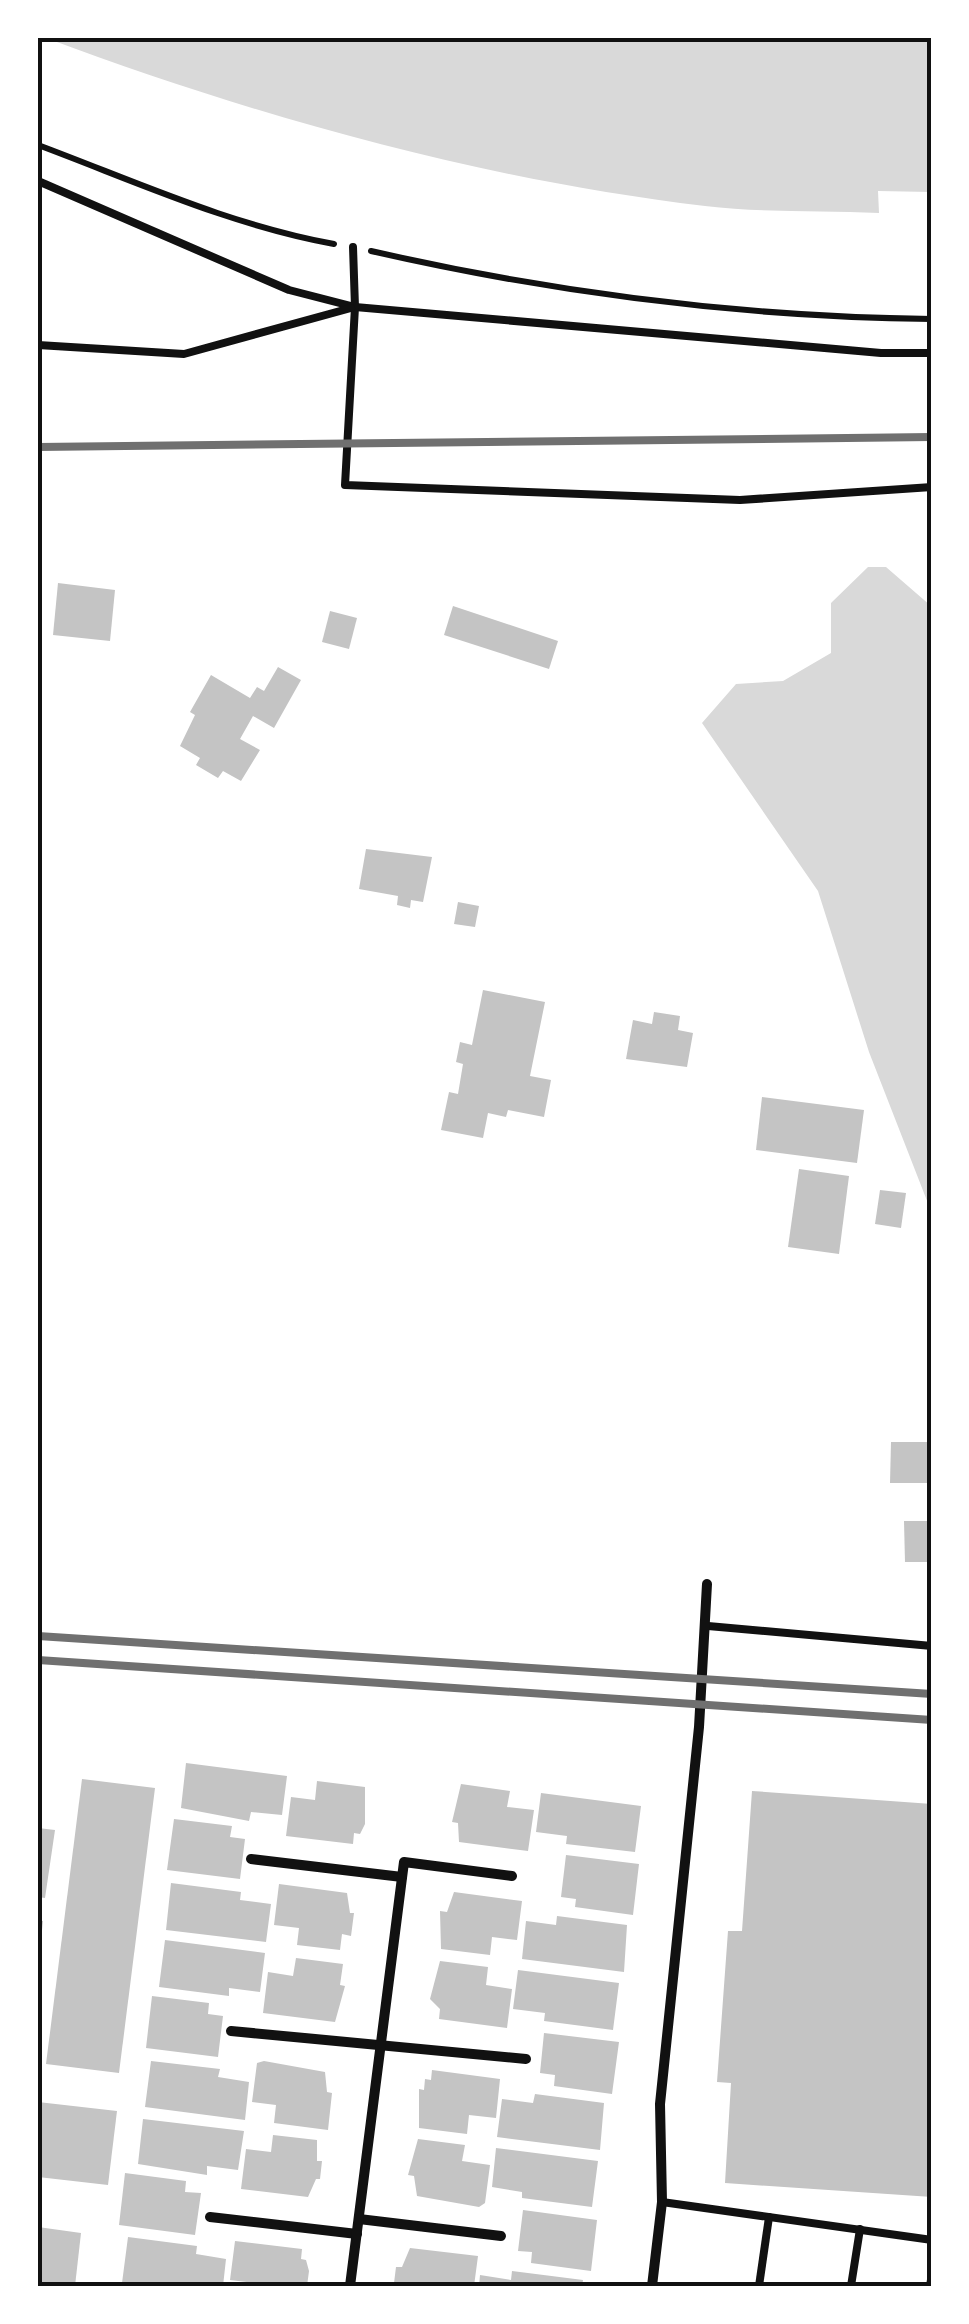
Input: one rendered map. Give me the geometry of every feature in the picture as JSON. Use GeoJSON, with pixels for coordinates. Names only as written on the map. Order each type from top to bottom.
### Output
{"type":"FeatureCollection","features":[{"type":"Feature","properties":{"kind":"street"},"geometry":{"type":"LineString","coordinates":[[652,2286],[662,2202],[660,2104],[708,1626],[707,1584]]}},
{"type":"Feature","properties":{"kind":"street"},"geometry":{"type":"LineString","coordinates":[[251,1860],[402,1876]]}},
{"type":"Feature","properties":{"kind":"street"},"geometry":{"type":"LineString","coordinates":[[350,2286],[404,1862],[512,1876]]}},
{"type":"Feature","properties":{"kind":"street"},"geometry":{"type":"LineString","coordinates":[[232,2031],[526,2058]]}},
{"type":"Feature","properties":{"kind":"street"},"geometry":{"type":"LineString","coordinates":[[210,2217],[357,2234]]}},
{"type":"Feature","properties":{"kind":"street"},"geometry":{"type":"LineString","coordinates":[[359,2219],[501,2236]]}},
{"type":"Feature","properties":{"kind":"lane"},"geometry":{"type":"LineString","coordinates":[[38,181],[290,290],[355,307],[882,353],[932,353]]}},
{"type":"Feature","properties":{"kind":"lane"},"geometry":{"type":"LineString","coordinates":[[353,247],[355,307],[345,485],[740,500],[932,487]]}},
{"type":"Feature","properties":{"kind":"lane"},"geometry":{"type":"LineString","coordinates":[[38,345],[184,354],[355,307]]}},
{"type":"Feature","properties":{"kind":"lane"},"geometry":{"type":"LineString","coordinates":[[708,1626],[932,1646]]}},
{"type":"Feature","properties":{"kind":"lane"},"geometry":{"type":"LineString","coordinates":[[662,2202],[932,2240]]}},
{"type":"Feature","properties":{"kind":"lane"},"geometry":{"type":"LineString","coordinates":[[758,2286],[768,2217]]}},
{"type":"Feature","properties":{"kind":"lane"},"geometry":{"type":"LineString","coordinates":[[851,2286],[860,2229]]}},
{"type":"Feature","properties":{"kind":"lane"},"geometry":{"type":"LineString","coordinates":[[930,2286],[932,2273]]}},
{"type":"Feature","properties":{"kind":"path"},"geometry":{"type":"LineString","coordinates":[[38,146],[188,206],[274,233],[456,270],[712,310],[932,319]]}},
{"type":"Feature","properties":{"kind":"shaded area"},"geometry":{"type":"Polygon","coordinates":[[[46,38],[931,38],[931,192],[878,191],[879,213],[726,208],[620,194],[370,142],[207,94],[46,38]]]}},
{"type":"Feature","properties":{"kind":"shaded area"},"geometry":{"type":"Polygon","coordinates":[[[868,567],[886,567],[931,606],[931,1211],[869,1052],[818,891],[702,723],[736,684],[783,681],[831,653],[831,603],[868,567]]]}},
{"type":"Feature","properties":{"kind":"building"},"geometry":{"type":"Polygon","coordinates":[[[58,583],[115,590],[110,641],[53,635],[58,583]]]}},
{"type":"Feature","properties":{"kind":"building"},"geometry":{"type":"Polygon","coordinates":[[[453,606],[558,641],[549,669],[444,635],[453,606]]]}},
{"type":"Feature","properties":{"kind":"building"},"geometry":{"type":"Polygon","coordinates":[[[330,611],[357,618],[349,649],[322,642],[330,611]]]}},
{"type":"Feature","properties":{"kind":"building"},"geometry":{"type":"Polygon","coordinates":[[[278,667],[301,680],[274,728],[253,716],[240,739],[260,750],[241,781],[223,771],[218,778],[196,765],[200,758],[180,746],[195,715],[190,712],[211,675],[250,698],[257,687],[264,691],[278,667]]]}},
{"type":"Feature","properties":{"kind":"building"},"geometry":{"type":"Polygon","coordinates":[[[366,849],[432,857],[423,902],[411,900],[410,908],[397,905],[398,896],[359,889],[366,849]]]}},
{"type":"Feature","properties":{"kind":"building"},"geometry":{"type":"Polygon","coordinates":[[[458,902],[479,906],[475,927],[454,924],[458,902]]]}},
{"type":"Feature","properties":{"kind":"building"},"geometry":{"type":"Polygon","coordinates":[[[483,990],[545,1002],[530,1076],[551,1080],[544,1117],[508,1110],[506,1117],[488,1113],[483,1138],[441,1130],[449,1092],[458,1094],[463,1064],[456,1062],[460,1042],[472,1045],[483,990]]]}},
{"type":"Feature","properties":{"kind":"building"},"geometry":{"type":"Polygon","coordinates":[[[654,1012],[680,1016],[678,1030],[693,1033],[687,1067],[626,1059],[633,1020],[652,1024],[654,1012]]]}},
{"type":"Feature","properties":{"kind":"building"},"geometry":{"type":"Polygon","coordinates":[[[762,1097],[864,1110],[857,1163],[756,1150],[762,1097]]]}},
{"type":"Feature","properties":{"kind":"building"},"geometry":{"type":"Polygon","coordinates":[[[799,1169],[849,1176],[839,1254],[788,1247],[799,1169]]]}},
{"type":"Feature","properties":{"kind":"building"},"geometry":{"type":"Polygon","coordinates":[[[880,1190],[906,1193],[901,1228],[875,1224],[880,1190]]]}},
{"type":"Feature","properties":{"kind":"building"},"geometry":{"type":"Polygon","coordinates":[[[891,1442],[932,1442],[932,1483],[890,1483],[891,1442]]]}},
{"type":"Feature","properties":{"kind":"building"},"geometry":{"type":"Polygon","coordinates":[[[904,1521],[932,1521],[932,1562],[905,1562],[904,1521]]]}},
{"type":"Feature","properties":{"kind":"building"},"geometry":{"type":"Polygon","coordinates":[[[186,1763],[287,1776],[282,1815],[251,1812],[249,1821],[181,1808],[186,1763]]]}},
{"type":"Feature","properties":{"kind":"building"},"geometry":{"type":"Polygon","coordinates":[[[82,1779],[155,1788],[119,2073],[46,2064],[82,1779]]]}},
{"type":"Feature","properties":{"kind":"building"},"geometry":{"type":"Polygon","coordinates":[[[317,1781],[365,1787],[365,1824],[360,1834],[354,1833],[353,1844],[286,1836],[291,1797],[315,1800],[317,1781]]]}},
{"type":"Feature","properties":{"kind":"building"},"geometry":{"type":"Polygon","coordinates":[[[461,1784],[510,1791],[507,1807],[534,1810],[528,1851],[459,1842],[458,1823],[452,1822],[461,1784]]]}},
{"type":"Feature","properties":{"kind":"building"},"geometry":{"type":"Polygon","coordinates":[[[752,1791],[932,1804],[932,2197],[725,2183],[731,2083],[717,2082],[728,1931],[742,1931],[752,1791]]]}},
{"type":"Feature","properties":{"kind":"building"},"geometry":{"type":"Polygon","coordinates":[[[541,1793],[641,1806],[635,1852],[566,1844],[567,1836],[536,1832],[541,1793]]]}},
{"type":"Feature","properties":{"kind":"building"},"geometry":{"type":"Polygon","coordinates":[[[174,1819],[232,1826],[230,1837],[245,1839],[240,1879],[167,1870],[174,1819]]]}},
{"type":"Feature","properties":{"kind":"building"},"geometry":{"type":"Polygon","coordinates":[[[38,1828],[55,1830],[45,1898],[38,1897],[38,1828]]]}},
{"type":"Feature","properties":{"kind":"building"},"geometry":{"type":"Polygon","coordinates":[[[566,1855],[639,1864],[633,1915],[575,1907],[576,1899],[561,1897],[566,1855]]]}},
{"type":"Feature","properties":{"kind":"building"},"geometry":{"type":"Polygon","coordinates":[[[171,1883],[241,1892],[240,1900],[271,1904],[266,1942],[166,1930],[171,1883]]]}},
{"type":"Feature","properties":{"kind":"building"},"geometry":{"type":"Polygon","coordinates":[[[279,1884],[347,1893],[350,1913],[354,1913],[351,1936],[342,1934],[340,1950],[297,1945],[299,1928],[274,1925],[279,1884]]]}},
{"type":"Feature","properties":{"kind":"building"},"geometry":{"type":"Polygon","coordinates":[[[454,1892],[522,1901],[517,1940],[492,1937],[490,1955],[441,1949],[440,1911],[447,1912],[454,1892]]]}},
{"type":"Feature","properties":{"kind":"building"},"geometry":{"type":"Polygon","coordinates":[[[557,1916],[627,1925],[624,1972],[522,1959],[526,1921],[556,1925],[557,1916]]]}},
{"type":"Feature","properties":{"kind":"building"},"geometry":{"type":"Polygon","coordinates":[[[38,1920],[43,1921],[40,1949],[38,1949],[38,1920]]]}},
{"type":"Feature","properties":{"kind":"building"},"geometry":{"type":"Polygon","coordinates":[[[165,1940],[265,1953],[260,1992],[229,1988],[229,1996],[159,1987],[165,1940]]]}},
{"type":"Feature","properties":{"kind":"building"},"geometry":{"type":"Polygon","coordinates":[[[296,1958],[343,1964],[340,1985],[345,1986],[335,2022],[263,2013],[268,1972],[293,1976],[296,1958]]]}},
{"type":"Feature","properties":{"kind":"building"},"geometry":{"type":"Polygon","coordinates":[[[440,1961],[488,1967],[486,1985],[512,1989],[507,2028],[439,2019],[440,2009],[430,1999],[440,1961]]]}},
{"type":"Feature","properties":{"kind":"building"},"geometry":{"type":"Polygon","coordinates":[[[518,1970],[619,1983],[613,2030],[544,2021],[545,2013],[513,2009],[518,1970]]]}},
{"type":"Feature","properties":{"kind":"building"},"geometry":{"type":"Polygon","coordinates":[[[152,1996],[209,2003],[208,2014],[223,2016],[218,2057],[146,2048],[152,1996]]]}},
{"type":"Feature","properties":{"kind":"building"},"geometry":{"type":"Polygon","coordinates":[[[544,2033],[619,2042],[612,2094],[554,2086],[555,2075],[540,2073],[544,2033]]]}},
{"type":"Feature","properties":{"kind":"building"},"geometry":{"type":"Polygon","coordinates":[[[151,2061],[220,2069],[218,2077],[249,2082],[245,2120],[145,2107],[151,2061]]]}},
{"type":"Feature","properties":{"kind":"building"},"geometry":{"type":"Polygon","coordinates":[[[257,2063],[325,2072],[327,2092],[332,2093],[328,2130],[274,2123],[276,2105],[252,2102],[257,2063]]]}},
{"type":"Feature","properties":{"kind":"building"},"geometry":{"type":"Polygon","coordinates":[[[432,2070],[500,2079],[496,2118],[469,2115],[467,2134],[419,2128],[419,2089],[424,2090],[425,2079],[431,2080],[432,2070]]]}},
{"type":"Feature","properties":{"kind":"building"},"geometry":{"type":"Polygon","coordinates":[[[535,2094],[604,2103],[600,2150],[497,2137],[502,2099],[533,2103],[535,2094]]]}},
{"type":"Feature","properties":{"kind":"building"},"geometry":{"type":"Polygon","coordinates":[[[38,2102],[117,2111],[108,2185],[38,2177],[38,2102]]]}},
{"type":"Feature","properties":{"kind":"building"},"geometry":{"type":"Polygon","coordinates":[[[143,2119],[244,2131],[238,2170],[207,2166],[207,2175],[138,2164],[143,2119]]]}},
{"type":"Feature","properties":{"kind":"building"},"geometry":{"type":"Polygon","coordinates":[[[273,2135],[317,2140],[317,2161],[322,2161],[320,2179],[316,2179],[308,2197],[241,2189],[246,2149],[271,2152],[273,2135]]]}},
{"type":"Feature","properties":{"kind":"building"},"geometry":{"type":"Polygon","coordinates":[[[418,2139],[465,2145],[462,2161],[490,2165],[485,2203],[479,2207],[417,2196],[414,2176],[408,2175],[418,2139]]]}},
{"type":"Feature","properties":{"kind":"building"},"geometry":{"type":"Polygon","coordinates":[[[496,2148],[598,2161],[592,2207],[522,2198],[522,2192],[492,2187],[496,2148]]]}},
{"type":"Feature","properties":{"kind":"building"},"geometry":{"type":"Polygon","coordinates":[[[125,2173],[186,2181],[185,2192],[201,2193],[195,2235],[119,2225],[125,2173]]]}},
{"type":"Feature","properties":{"kind":"building"},"geometry":{"type":"Polygon","coordinates":[[[523,2210],[597,2220],[591,2271],[531,2263],[532,2252],[518,2251],[523,2210]]]}},
{"type":"Feature","properties":{"kind":"building"},"geometry":{"type":"Polygon","coordinates":[[[38,2227],[81,2233],[75,2286],[38,2286],[38,2227]]]}},
{"type":"Feature","properties":{"kind":"building"},"geometry":{"type":"Polygon","coordinates":[[[128,2237],[197,2246],[196,2254],[226,2259],[223,2286],[122,2283],[128,2237]]]}},
{"type":"Feature","properties":{"kind":"building"},"geometry":{"type":"Polygon","coordinates":[[[235,2241],[302,2249],[301,2259],[306,2260],[309,2271],[307,2286],[254,2286],[255,2283],[230,2280],[235,2241]]]}},
{"type":"Feature","properties":{"kind":"building"},"geometry":{"type":"Polygon","coordinates":[[[410,2248],[478,2256],[474,2286],[399,2286],[394,2283],[396,2267],[402,2267],[410,2248]]]}},
{"type":"Feature","properties":{"kind":"building"},"geometry":{"type":"Polygon","coordinates":[[[512,2271],[583,2280],[582,2286],[479,2286],[480,2275],[511,2280],[512,2271]]]}},
{"type":"Feature","properties":{"kind":"railway"},"geometry":{"type":"LineString","coordinates":[[38,447],[932,437]]}},
{"type":"Feature","properties":{"kind":"railway"},"geometry":{"type":"LineString","coordinates":[[38,1636],[932,1694]]}},
{"type":"Feature","properties":{"kind":"railway"},"geometry":{"type":"LineString","coordinates":[[38,1660],[932,1720]]}}]}
